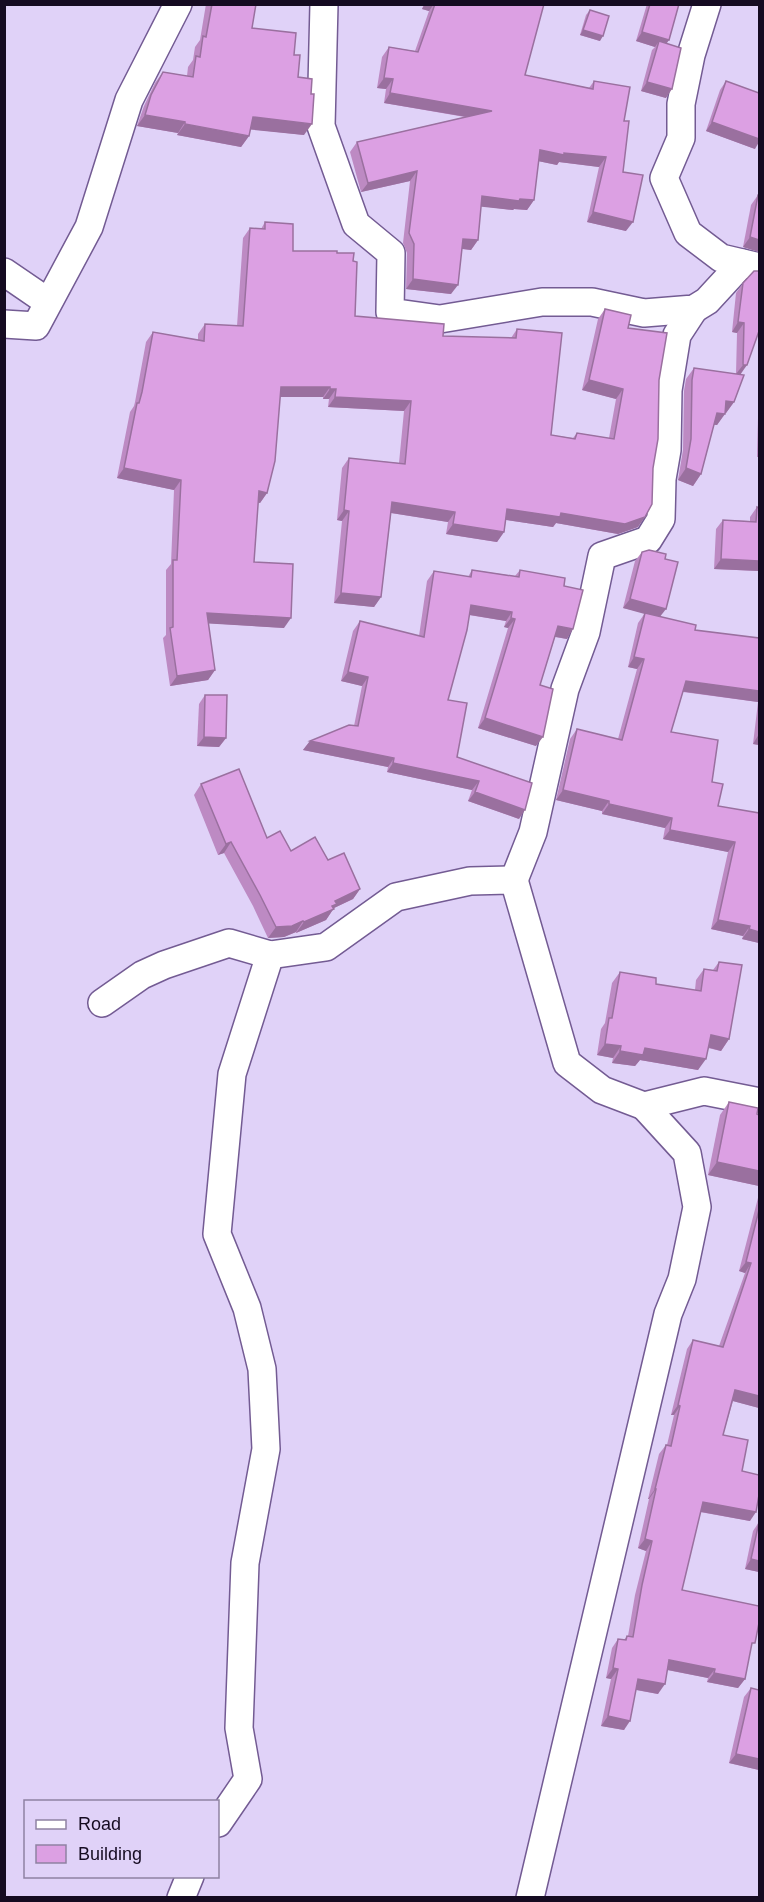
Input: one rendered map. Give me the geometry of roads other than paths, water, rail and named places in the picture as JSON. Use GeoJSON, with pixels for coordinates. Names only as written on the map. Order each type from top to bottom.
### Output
{"type":"FeatureCollection","features":[{"type":"Feature","properties":{"kind":"street"},"geometry":{"type":"LineString","coordinates":[[4,324],[36,326],[89,227],[129,100],[178,4]]}},
{"type":"Feature","properties":{"kind":"street"},"geometry":{"type":"LineString","coordinates":[[324,4],[321,126],[356,224],[391,253],[390,312],[440,319],[542,302],[592,302],[644,313],[694,309]]}},
{"type":"Feature","properties":{"kind":"street"},"geometry":{"type":"LineString","coordinates":[[707,4],[691,55],[681,104],[681,138],[664,178],[688,233],[721,258],[751,265]]}},
{"type":"Feature","properties":{"kind":"street"},"geometry":{"type":"LineString","coordinates":[[530,1898],[570,1729],[570,1720],[668,1314],[682,1279],[697,1208],[687,1153],[644,1106],[602,1090],[567,1063],[514,880],[533,832],[565,689],[586,632],[602,556],[648,540],[661,519],[668,390],[677,335],[694,309],[751,265]]}},
{"type":"Feature","properties":{"kind":"street"},"geometry":{"type":"LineString","coordinates":[[4,272],[48,302]]}},
{"type":"Feature","properties":{"kind":"street"},"geometry":{"type":"LineString","coordinates":[[102,1003],[156,968],[229,943],[270,955],[326,947],[396,897],[470,881],[514,880]]}},
{"type":"Feature","properties":{"kind":"street"},"geometry":{"type":"LineString","coordinates":[[219,1822],[248,1779],[239,1728],[245,1563],[267,1449],[262,1369],[247,1308],[217,1234],[232,1074],[270,955]]}},
{"type":"Feature","properties":{"kind":"street"},"geometry":{"type":"LineString","coordinates":[[644,1106],[704,1091],[759,1102]]}},
{"type":"Feature","properties":{"kind":"street"},"geometry":{"type":"LineString","coordinates":[[182,1898],[189,1878]]}}]}
